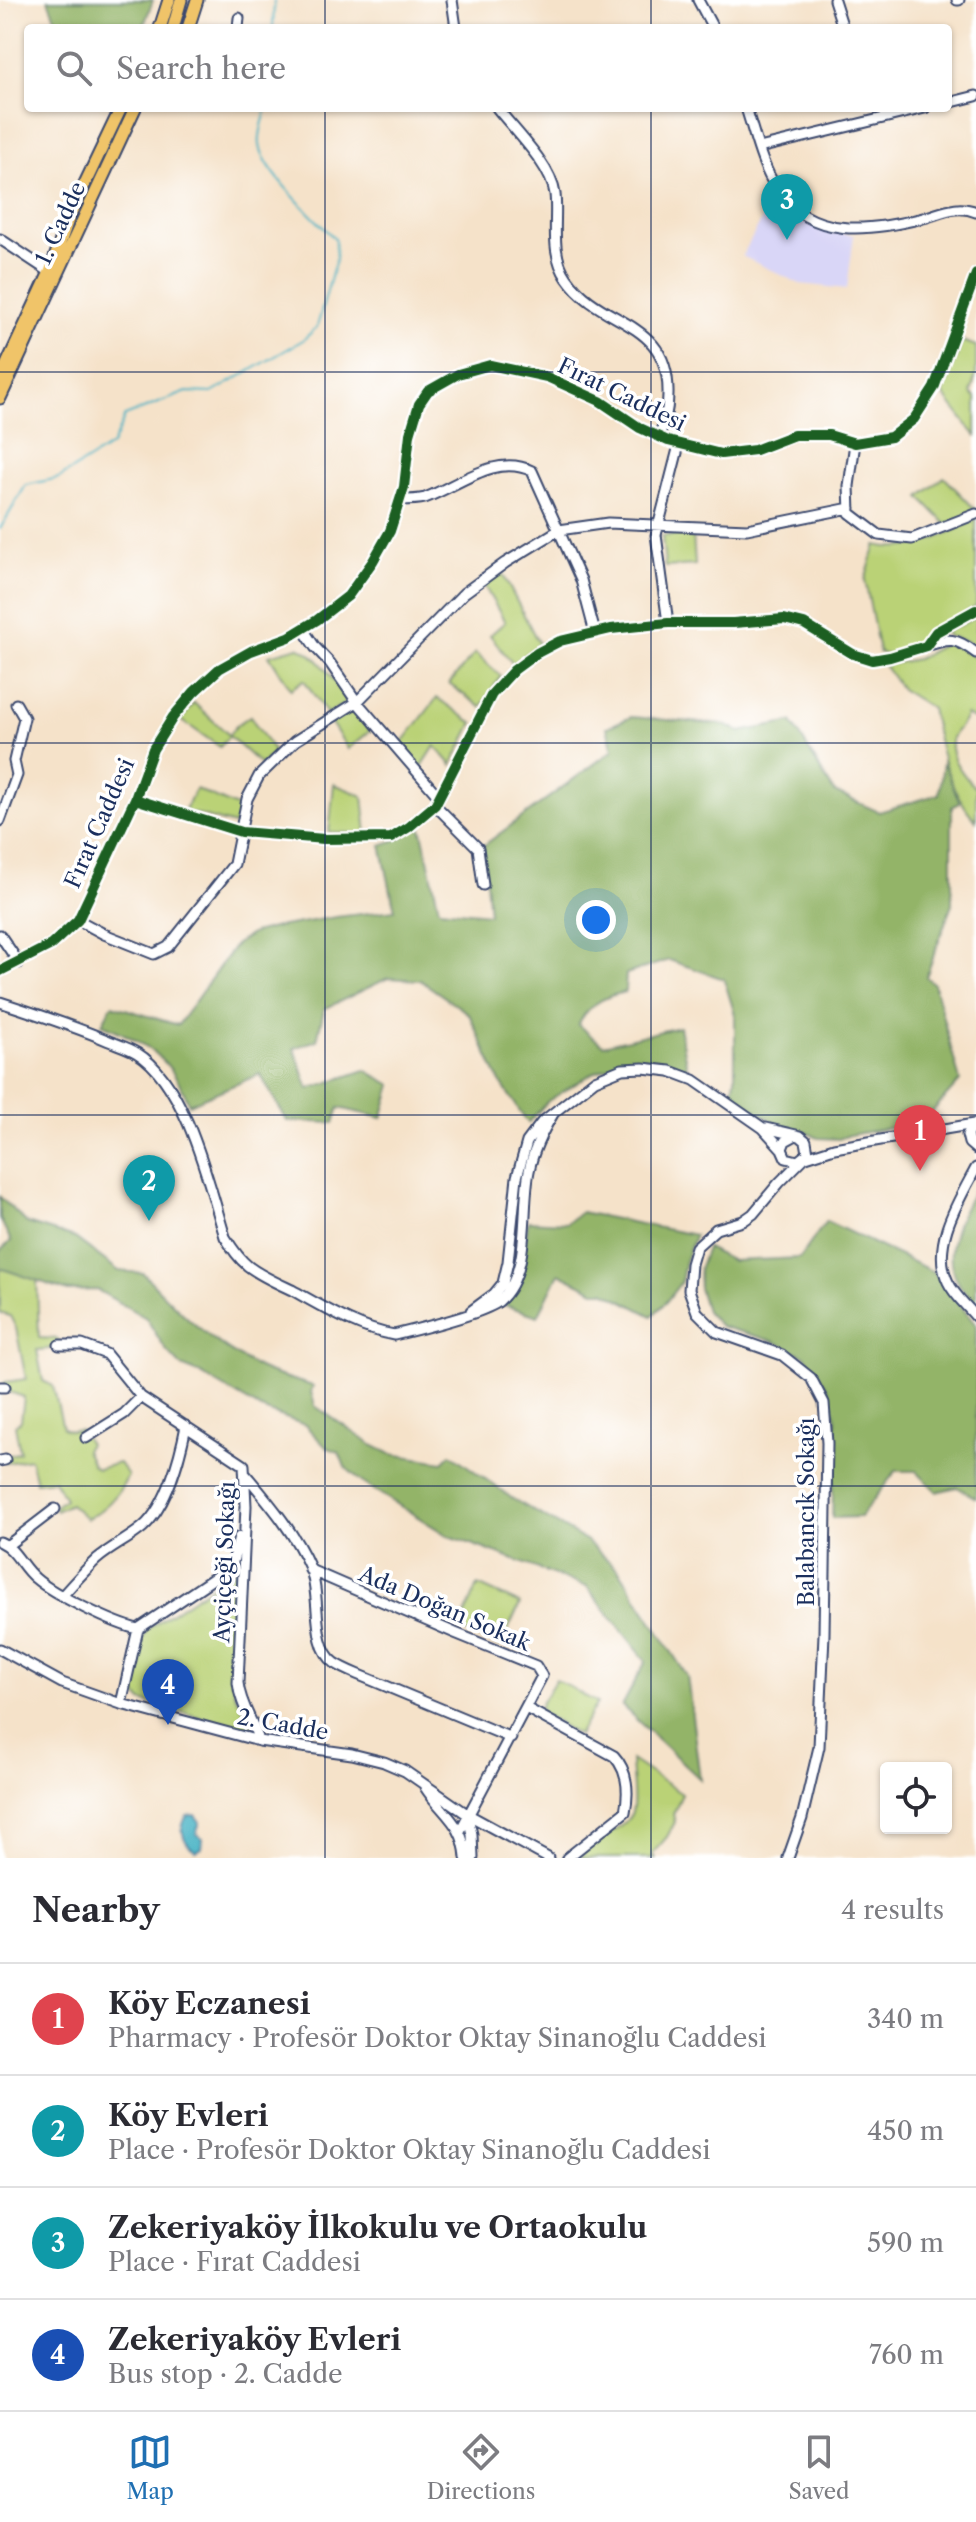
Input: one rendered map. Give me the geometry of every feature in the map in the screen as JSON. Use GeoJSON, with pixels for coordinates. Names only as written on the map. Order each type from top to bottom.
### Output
{"type":"FeatureCollection","features":[{"type":"Feature","properties":{"kind":"main road"},"geometry":{"type":"LineString","coordinates":[[161,24],[169,0]]}},
{"type":"Feature","properties":{"kind":"main road"},"geometry":{"type":"LineString","coordinates":[[174,24],[181,0]]}},
{"type":"Feature","properties":{"kind":"main road"},"geometry":{"type":"LineString","coordinates":[[189,24],[197,0]]}},
{"type":"Feature","properties":{"kind":"main road","name":"1. Cadde"},"geometry":{"type":"LineString","coordinates":[[0,379],[50,272],[69,217],[119,112]]}},
{"type":"Feature","properties":{"kind":"main road","name":"1. Cadde"},"geometry":{"type":"LineString","coordinates":[[0,398],[133,112]]}},
{"type":"Feature","properties":{"kind":"street"},"geometry":{"type":"LineString","coordinates":[[452,0],[455,24]]}},
{"type":"Feature","properties":{"kind":"street"},"geometry":{"type":"LineString","coordinates":[[698,0],[711,24]]}},
{"type":"Feature","properties":{"kind":"street"},"geometry":{"type":"LineString","coordinates":[[834,0],[842,24]]}},
{"type":"Feature","properties":{"kind":"street"},"geometry":{"type":"LineString","coordinates":[[952,102],[976,96]]}},
{"type":"Feature","properties":{"kind":"street"},"geometry":{"type":"LineString","coordinates":[[500,112],[549,175],[555,193],[555,242],[566,276],[586,300],[636,328],[657,347],[668,381],[668,410],[664,428],[658,436]]}},
{"type":"Feature","properties":{"kind":"street"},"geometry":{"type":"LineString","coordinates":[[747,112],[766,170],[788,203],[805,216],[834,227],[858,230],[965,208],[976,212]]}},
{"type":"Feature","properties":{"kind":"street"},"geometry":{"type":"LineString","coordinates":[[866,112],[869,121]]}},
{"type":"Feature","properties":{"kind":"street"},"geometry":{"type":"LineString","coordinates":[[759,148],[908,112]]}},
{"type":"Feature","properties":{"kind":"street"},"geometry":{"type":"LineString","coordinates":[[0,239],[50,272]]}},
{"type":"Feature","properties":{"kind":"street","name":"Fırat Caddesi"},"geometry":{"type":"LineString","coordinates":[[0,971],[51,945],[78,920],[135,799],[153,749],[173,717],[194,692],[219,669],[251,651],[289,637],[348,596],[390,531],[404,487],[410,434],[419,404],[428,391],[458,374],[490,365],[547,377],[600,401],[640,428],[658,436],[679,445],[721,454],[755,450],[794,435],[829,435],[855,443],[891,437],[914,419],[934,388],[976,274]]}},
{"type":"Feature","properties":{"kind":"street"},"geometry":{"type":"LineString","coordinates":[[855,443],[849,486],[850,513],[879,535],[912,539],[976,514]]}},
{"type":"Feature","properties":{"kind":"street"},"geometry":{"type":"LineString","coordinates":[[668,623],[656,535],[679,445]]}},
{"type":"Feature","properties":{"kind":"street"},"geometry":{"type":"LineString","coordinates":[[400,500],[423,499],[486,470],[520,465],[532,471],[581,580],[595,633]]}},
{"type":"Feature","properties":{"kind":"street"},"geometry":{"type":"LineString","coordinates":[[78,920],[154,954],[168,947],[234,864],[247,799],[259,776],[295,741],[357,702],[464,593],[559,530],[608,523],[747,529],[850,508]]}},
{"type":"Feature","properties":{"kind":"street"},"geometry":{"type":"LineString","coordinates":[[926,646],[936,632],[976,610]]}},
{"type":"Feature","properties":{"kind":"street"},"geometry":{"type":"LineString","coordinates":[[135,799],[241,832],[324,839],[391,838],[409,827],[437,801],[492,694],[514,670],[560,641],[595,633],[668,623],[784,619],[804,624],[853,654],[872,660],[945,639],[956,639],[976,653]]}},
{"type":"Feature","properties":{"kind":"street"},"geometry":{"type":"LineString","coordinates":[[303,629],[357,702],[478,848],[483,885]]}},
{"type":"Feature","properties":{"kind":"street"},"geometry":{"type":"LineString","coordinates":[[0,821],[17,775],[14,761],[24,718],[16,704]]}},
{"type":"Feature","properties":{"kind":"street"},"geometry":{"type":"LineString","coordinates":[[0,935],[19,963]]}},
{"type":"Feature","properties":{"kind":"street"},"geometry":{"type":"LineString","coordinates":[[0,1002],[137,1052],[159,1070],[174,1092],[225,1237],[236,1254],[250,1267],[315,1303],[383,1334],[394,1335],[484,1310],[499,1301],[518,1271],[528,1173],[536,1144],[553,1114],[595,1080],[622,1069],[670,1071],[694,1080],[763,1128],[790,1160],[834,1148],[975,1124]]}},
{"type":"Feature","properties":{"kind":"street"},"geometry":{"type":"LineString","coordinates":[[975,1124],[967,1135],[975,1169],[946,1231],[942,1257],[949,1284],[976,1317]]}},
{"type":"Feature","properties":{"kind":"street"},"geometry":{"type":"LineString","coordinates":[[763,1128],[796,1135],[819,1147],[834,1148]]}},
{"type":"Feature","properties":{"kind":"street"},"geometry":{"type":"LineString","coordinates":[[944,1130],[972,1146]]}},
{"type":"Feature","properties":{"kind":"street"},"geometry":{"type":"LineString","coordinates":[[779,1183],[785,1141],[796,1135]]}},
{"type":"Feature","properties":{"kind":"street"},"geometry":{"type":"LineString","coordinates":[[804,1158],[809,1148],[806,1141]]}},
{"type":"Feature","properties":{"kind":"street","name":"Balabancık Sokağı"},"geometry":{"type":"LineString","coordinates":[[788,1858],[802,1818],[819,1747],[827,1443],[824,1403],[811,1378],[782,1355],[717,1332],[697,1312],[689,1290],[696,1247],[716,1229],[743,1221],[753,1214],[804,1158]]}},
{"type":"Feature","properties":{"kind":"street","name":"Ayçiçeği Sokağı"},"geometry":{"type":"LineString","coordinates":[[59,1345],[82,1345],[106,1354],[141,1397],[244,1465],[238,1683],[242,1704],[259,1741]]}},
{"type":"Feature","properties":{"kind":"street"},"geometry":{"type":"LineString","coordinates":[[86,1438],[124,1414],[141,1397]]}},
{"type":"Feature","properties":{"kind":"street"},"geometry":{"type":"LineString","coordinates":[[63,1595],[99,1558],[144,1527],[154,1515],[181,1452],[186,1426]]}},
{"type":"Feature","properties":{"kind":"street"},"geometry":{"type":"LineString","coordinates":[[246,1475],[282,1520],[310,1570],[317,1597],[319,1641],[335,1663],[511,1738]]}},
{"type":"Feature","properties":{"kind":"street"},"geometry":{"type":"LineString","coordinates":[[121,1704],[138,1629],[232,1566],[240,1530],[246,1475]]}},
{"type":"Feature","properties":{"kind":"street"},"geometry":{"type":"LineString","coordinates":[[55,1509],[4,1544],[34,1578],[121,1625],[138,1629]]}},
{"type":"Feature","properties":{"kind":"street","name":"Ada Doğan Sokak"},"geometry":{"type":"LineString","coordinates":[[310,1570],[536,1666],[542,1676],[460,1831]]}},
{"type":"Feature","properties":{"kind":"street","name":"2. Cadde"},"geometry":{"type":"LineString","coordinates":[[0,1649],[62,1683],[121,1704],[259,1741],[352,1754],[405,1771],[467,1814],[548,1858]]}},
{"type":"Feature","properties":{"kind":"street"},"geometry":{"type":"LineString","coordinates":[[526,1708],[614,1756],[625,1774],[628,1800],[625,1812],[567,1858]]}},
{"type":"Feature","properties":{"kind":"street"},"geometry":{"type":"LineString","coordinates":[[423,1784],[460,1831],[466,1858]]}},
{"type":"Feature","properties":{"kind":"street"},"geometry":{"type":"LineString","coordinates":[[467,1814],[473,1858]]}},
{"type":"Feature","properties":{"kind":"street"},"geometry":{"type":"LineString","coordinates":[[472,1834],[477,1828],[489,1825]]}},
{"type":"Feature","properties":{"kind":"shaded area"},"geometry":{"type":"Polygon","coordinates":[[[775,196],[809,224],[828,232],[854,235],[847,289],[800,284],[742,256],[775,196]]]}},
{"type":"Feature","properties":{"kind":"green space"},"geometry":{"type":"Polygon","coordinates":[[[48,0],[153,0],[144,24],[60,24],[48,0]]]}},
{"type":"Feature","properties":{"kind":"green space"},"geometry":{"type":"Polygon","coordinates":[[[962,341],[976,346],[976,374],[971,393],[976,398],[976,436],[943,394],[962,341]]]}},
{"type":"Feature","properties":{"kind":"green space"},"geometry":{"type":"Polygon","coordinates":[[[944,477],[976,510],[947,525],[920,497],[944,477]]]}},
{"type":"Feature","properties":{"kind":"green space"},"geometry":{"type":"Polygon","coordinates":[[[976,519],[976,607],[935,629],[922,643],[886,655],[879,652],[865,580],[876,545],[915,545],[940,537],[976,519]]]}},
{"type":"Feature","properties":{"kind":"green space"},"geometry":{"type":"Polygon","coordinates":[[[693,534],[695,565],[665,567],[662,536],[693,534]]]}},
{"type":"Feature","properties":{"kind":"green space"},"geometry":{"type":"Polygon","coordinates":[[[501,571],[539,644],[513,664],[490,635],[505,622],[483,584],[501,571]]]}},
{"type":"Feature","properties":{"kind":"green space"},"geometry":{"type":"Polygon","coordinates":[[[976,617],[976,648],[968,642],[947,636],[945,632],[976,617]]]}},
{"type":"Feature","properties":{"kind":"green space"},"geometry":{"type":"Polygon","coordinates":[[[946,643],[963,649],[976,659],[976,720],[966,715],[951,744],[957,764],[976,786],[976,821],[951,782],[931,708],[901,689],[884,665],[917,659],[946,643]]]}},
{"type":"Feature","properties":{"kind":"green space"},"geometry":{"type":"Polygon","coordinates":[[[298,647],[313,656],[325,669],[346,703],[327,714],[304,680],[291,689],[269,655],[298,647]]]}},
{"type":"Feature","properties":{"kind":"green space"},"geometry":{"type":"Polygon","coordinates":[[[475,653],[501,676],[481,707],[449,684],[475,653]]]}},
{"type":"Feature","properties":{"kind":"green space"},"geometry":{"type":"Polygon","coordinates":[[[437,698],[473,723],[452,765],[435,746],[419,771],[400,746],[437,698]]]}},
{"type":"Feature","properties":{"kind":"green space"},"geometry":{"type":"Polygon","coordinates":[[[194,703],[229,735],[250,716],[274,752],[261,765],[229,736],[220,747],[181,720],[194,703]]]}},
{"type":"Feature","properties":{"kind":"green space"},"geometry":{"type":"Polygon","coordinates":[[[354,710],[370,731],[348,749],[331,723],[354,710]]]}},
{"type":"Feature","properties":{"kind":"green space"},"geometry":{"type":"Polygon","coordinates":[[[631,717],[727,725],[740,732],[792,722],[834,792],[879,812],[939,794],[943,762],[960,803],[952,807],[952,904],[926,977],[934,984],[960,1081],[923,1122],[839,1139],[818,1138],[800,1129],[780,1126],[732,1095],[735,1015],[724,979],[669,960],[626,974],[625,992],[597,1003],[586,1012],[578,1025],[603,1045],[679,1027],[687,1068],[629,1061],[593,1073],[548,1101],[528,1123],[499,1080],[469,1014],[420,980],[388,978],[324,1009],[317,1040],[294,1048],[309,1089],[365,1070],[392,1085],[382,1118],[339,1108],[334,1123],[287,1121],[260,1074],[189,1104],[174,1074],[156,1054],[145,1045],[102,1024],[112,1005],[178,1025],[235,945],[253,933],[336,917],[395,910],[381,845],[401,838],[420,822],[439,909],[489,914],[483,846],[613,750],[607,727],[631,717]]]}},
{"type":"Feature","properties":{"kind":"green space"},"geometry":{"type":"Polygon","coordinates":[[[334,784],[363,796],[367,834],[329,832],[334,784]]]}},
{"type":"Feature","properties":{"kind":"green space"},"geometry":{"type":"Polygon","coordinates":[[[196,789],[241,809],[234,825],[184,811],[196,789]]]}},
{"type":"Feature","properties":{"kind":"green space"},"geometry":{"type":"Polygon","coordinates":[[[976,1186],[976,1305],[956,1280],[951,1257],[959,1220],[976,1186]]]}},
{"type":"Feature","properties":{"kind":"green space"},"geometry":{"type":"Polygon","coordinates":[[[0,1197],[27,1223],[75,1238],[119,1271],[143,1273],[197,1326],[242,1359],[272,1373],[313,1386],[311,1392],[315,1406],[372,1445],[391,1454],[443,1462],[451,1454],[513,1499],[585,1540],[619,1570],[687,1676],[700,1779],[622,1706],[646,1661],[587,1587],[447,1535],[363,1483],[345,1467],[339,1452],[326,1447],[305,1425],[261,1409],[181,1366],[166,1350],[146,1318],[97,1290],[68,1291],[0,1268],[0,1251],[11,1241],[0,1219],[0,1197]]]}},
{"type":"Feature","properties":{"kind":"green space"},"geometry":{"type":"Polygon","coordinates":[[[581,1212],[695,1235],[681,1282],[652,1316],[604,1291],[595,1291],[559,1273],[538,1316],[504,1305],[521,1280],[528,1221],[566,1223],[581,1212]]]}},
{"type":"Feature","properties":{"kind":"green space"},"geometry":{"type":"Polygon","coordinates":[[[826,1221],[934,1272],[976,1325],[976,1498],[957,1487],[937,1492],[916,1471],[896,1471],[860,1517],[832,1518],[836,1419],[828,1388],[805,1356],[773,1341],[720,1326],[706,1311],[699,1288],[699,1269],[707,1248],[732,1261],[800,1258],[826,1221]]]}},
{"type":"Feature","properties":{"kind":"green space"},"geometry":{"type":"Polygon","coordinates":[[[0,1268],[37,1280],[39,1338],[58,1339],[59,1348],[37,1350],[43,1381],[53,1386],[63,1428],[80,1430],[89,1444],[85,1450],[97,1469],[119,1463],[128,1476],[111,1501],[87,1519],[70,1504],[56,1511],[54,1507],[65,1499],[54,1480],[36,1482],[30,1459],[6,1463],[4,1457],[20,1452],[15,1425],[21,1421],[24,1397],[6,1391],[5,1382],[26,1379],[16,1328],[10,1316],[0,1313],[0,1268]]]}},
{"type":"Feature","properties":{"kind":"green space"},"geometry":{"type":"Polygon","coordinates":[[[239,1568],[234,1692],[253,1729],[249,1731],[142,1701],[132,1689],[146,1630],[239,1568]]]}},
{"type":"Feature","properties":{"kind":"green space"},"geometry":{"type":"Polygon","coordinates":[[[478,1585],[520,1604],[500,1647],[459,1629],[478,1585]]]}},
{"type":"Feature","properties":{"kind":"green space"},"geometry":{"type":"Polygon","coordinates":[[[556,1679],[597,1703],[578,1735],[540,1712],[540,1705],[556,1679]]]}},
{"type":"Feature","properties":{"kind":"green space"},"geometry":{"type":"Polygon","coordinates":[[[631,1760],[682,1794],[673,1814],[675,1822],[652,1854],[655,1858],[580,1858],[592,1845],[622,1825],[632,1812],[631,1760]]]}},
{"type":"Feature","properties":{"kind":"water"},"geometry":{"type":"Polygon","coordinates":[[[195,1815],[200,1822],[196,1834],[203,1838],[202,1848],[196,1851],[188,1844],[182,1830],[187,1816],[195,1815]]]}},
{"type":"Feature","properties":{"kind":"waterway"},"geometry":{"type":"LineString","coordinates":[[273,24],[274,0]]}},
{"type":"Feature","properties":{"kind":"waterway"},"geometry":{"type":"LineString","coordinates":[[0,529],[26,485],[59,478],[112,445],[125,416],[187,392],[212,393],[303,340],[317,327],[336,259],[335,239],[292,195],[264,156],[260,136],[266,112]]}},
{"type":"Feature","properties":{"kind":"cycle path"},"geometry":{"type":"LineString","coordinates":[[0,971],[51,945],[78,920],[135,799],[153,749],[173,717],[194,692],[219,669],[251,651],[289,637],[348,596],[390,531],[404,487],[410,434],[419,404],[428,391],[458,374],[490,365],[547,377],[600,401],[640,428],[668,441],[721,454],[755,450],[794,435],[829,435],[855,443],[891,437],[914,419],[934,388],[976,274]]}},
{"type":"Feature","properties":{"kind":"cycle path"},"geometry":{"type":"LineString","coordinates":[[135,799],[241,832],[324,839],[391,838],[435,805],[492,694],[514,670],[560,641],[611,629],[668,623],[784,619],[804,624],[853,654],[872,660],[926,646],[936,632],[976,610]]}},
{"type":"Feature","properties":{"kind":"place","name":"Zekeriyaköy İlkokulu ve Ortaokulu"},"geometry":{"type":"Point","coordinates":[787,240]}},
{"type":"Feature","properties":{"kind":"place","name":"Köy Eczanesi"},"geometry":{"type":"Point","coordinates":[920,1171]}},
{"type":"Feature","properties":{"kind":"place","name":"Köy Evleri"},"geometry":{"type":"Point","coordinates":[149,1221]}},
{"type":"Feature","properties":{"kind":"place","name":"Zekeriyaköy Evleri"},"geometry":{"type":"Point","coordinates":[168,1725]}}]}
